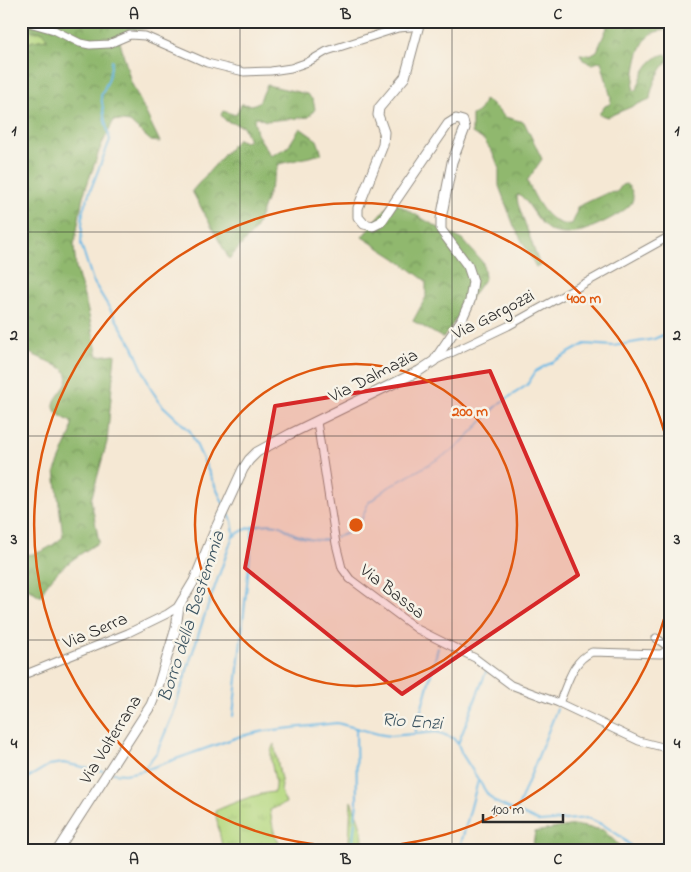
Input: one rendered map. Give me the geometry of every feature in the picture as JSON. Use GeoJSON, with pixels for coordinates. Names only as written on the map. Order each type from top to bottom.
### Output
{"type":"FeatureCollection","features":[{"type":"Feature","properties":{"kind":"main road","name":"Via Dalmazia"},"geometry":{"type":"LineString","coordinates":[[179,606],[194,581],[226,506],[249,460],[257,452],[394,384],[434,361],[461,320],[470,301],[473,281],[468,266],[442,230],[440,220],[452,162],[465,128],[463,121],[456,119],[448,124],[384,218],[377,225],[368,226],[360,222],[357,214],[359,204],[383,145],[384,132],[378,115],[379,108],[405,77],[410,65],[419,22]]}},
{"type":"Feature","properties":{"kind":"main road","name":"Via Volterrana"},"geometry":{"type":"LineString","coordinates":[[57,851],[151,705],[158,690],[176,628],[179,606]]}},
{"type":"Feature","properties":{"kind":"street"},"geometry":{"type":"LineString","coordinates":[[22,21],[54,30],[80,43],[99,46],[130,35],[145,36],[213,65],[244,72],[291,68],[308,62],[327,51],[398,28],[411,27],[419,22]]}},
{"type":"Feature","properties":{"kind":"street","name":"Via Gargozzi"},"geometry":{"type":"LineString","coordinates":[[434,361],[508,326],[670,236]]}},
{"type":"Feature","properties":{"kind":"street","name":"Via Bassa"},"geometry":{"type":"LineString","coordinates":[[317,422],[336,544],[342,568],[350,579],[417,629],[475,658],[516,687],[560,702],[640,741],[670,749]]}},
{"type":"Feature","properties":{"kind":"street","name":"Via Serra"},"geometry":{"type":"LineString","coordinates":[[21,676],[128,633],[179,606]]}},
{"type":"Feature","properties":{"kind":"street"},"geometry":{"type":"LineString","coordinates":[[560,702],[576,663],[584,656],[592,652],[661,654],[666,651],[667,646],[656,638]]}},
{"type":"Feature","properties":{"kind":"highlighted area"},"geometry":{"type":"Polygon","coordinates":[[[490,371],[578,575],[402,694],[245,568],[275,406],[490,371]]]}},
{"type":"Feature","properties":{"kind":"green space"},"geometry":{"type":"Polygon","coordinates":[[[21,21],[155,21],[150,27],[118,35],[131,82],[160,142],[151,141],[130,122],[114,120],[101,146],[83,196],[74,246],[76,268],[98,356],[115,354],[107,442],[91,500],[99,542],[73,559],[58,572],[40,596],[21,584],[21,554],[38,553],[49,548],[63,537],[55,471],[71,433],[72,423],[58,414],[54,406],[55,401],[66,385],[68,380],[67,374],[62,368],[21,349],[21,47],[33,41],[47,39],[44,32],[21,29],[21,21]]]}},
{"type":"Feature","properties":{"kind":"green space"},"geometry":{"type":"Polygon","coordinates":[[[610,21],[670,21],[670,29],[651,34],[642,45],[639,53],[633,90],[637,90],[643,73],[650,63],[666,54],[669,59],[656,77],[650,99],[607,117],[599,114],[605,106],[610,104],[611,98],[601,61],[593,64],[583,60],[580,54],[590,55],[597,51],[610,21]]]}},
{"type":"Feature","properties":{"kind":"green space"},"geometry":{"type":"Polygon","coordinates":[[[21,29],[44,32],[47,39],[33,41],[21,47],[21,29]]]}},
{"type":"Feature","properties":{"kind":"green space"},"geometry":{"type":"Polygon","coordinates":[[[267,85],[307,94],[313,100],[315,109],[309,117],[266,121],[257,117],[254,120],[257,134],[271,156],[288,147],[300,128],[317,140],[322,154],[279,164],[255,230],[229,259],[192,191],[238,139],[245,142],[249,140],[243,126],[226,121],[221,115],[223,111],[236,115],[241,104],[252,105],[259,102],[267,85]]]}},
{"type":"Feature","properties":{"kind":"green space"},"geometry":{"type":"Polygon","coordinates":[[[484,100],[491,103],[505,117],[524,122],[542,159],[527,181],[544,211],[554,220],[563,224],[572,224],[577,207],[607,193],[617,192],[622,185],[626,184],[633,194],[629,206],[611,218],[580,232],[562,234],[547,228],[519,194],[517,196],[518,204],[540,266],[536,267],[514,226],[499,186],[499,168],[494,155],[484,140],[472,133],[472,115],[477,113],[484,100]]]}},
{"type":"Feature","properties":{"kind":"green space"},"geometry":{"type":"Polygon","coordinates":[[[392,201],[463,240],[483,263],[485,278],[443,338],[413,321],[426,297],[426,281],[362,237],[392,201]]]}},
{"type":"Feature","properties":{"kind":"green space"},"geometry":{"type":"Polygon","coordinates":[[[274,744],[282,785],[281,792],[286,803],[270,810],[277,839],[284,848],[290,851],[223,851],[215,811],[251,797],[274,792],[275,780],[271,756],[274,744]]]}},
{"type":"Feature","properties":{"kind":"green space"},"geometry":{"type":"Polygon","coordinates":[[[351,801],[362,832],[363,845],[361,851],[299,851],[349,842],[351,801]]]}},
{"type":"Feature","properties":{"kind":"green space"},"geometry":{"type":"Polygon","coordinates":[[[574,825],[603,830],[625,851],[532,851],[535,832],[574,825]]]}},
{"type":"Feature","properties":{"kind":"waterway","name":"Borro della Bestemmia"},"geometry":{"type":"LineString","coordinates":[[112,61],[109,78],[101,96],[110,140],[83,209],[81,244],[93,281],[133,347],[151,389],[161,404],[190,431],[223,503]]}},
{"type":"Feature","properties":{"kind":"waterway"},"geometry":{"type":"LineString","coordinates":[[336,537],[348,533],[361,521],[368,503],[389,487],[454,450],[499,404],[527,385],[536,371],[585,344],[614,346],[654,339],[670,332]]}},
{"type":"Feature","properties":{"kind":"waterway","name":"Borro della Bestemmia"},"geometry":{"type":"LineString","coordinates":[[142,771],[157,752],[173,714],[203,620],[234,533],[228,512]]}},
{"type":"Feature","properties":{"kind":"waterway"},"geometry":{"type":"LineString","coordinates":[[233,537],[253,526],[271,524],[280,526],[305,538],[316,540],[332,539]]}},
{"type":"Feature","properties":{"kind":"waterway"},"geometry":{"type":"LineString","coordinates":[[233,716],[253,527]]}},
{"type":"Feature","properties":{"kind":"waterway"},"geometry":{"type":"LineString","coordinates":[[415,733],[438,648]]}},
{"type":"Feature","properties":{"kind":"waterway"},"geometry":{"type":"LineString","coordinates":[[458,744],[486,672]]}},
{"type":"Feature","properties":{"kind":"waterway"},"geometry":{"type":"LineString","coordinates":[[516,812],[557,709]]}},
{"type":"Feature","properties":{"kind":"waterway","name":"Rio Enzi"},"geometry":{"type":"LineString","coordinates":[[113,773],[125,774],[142,771],[241,736],[265,731],[337,723],[390,736],[437,732],[453,738],[458,744],[462,754],[488,795],[495,802],[540,822],[588,818],[620,836],[636,851]]}},
{"type":"Feature","properties":{"kind":"waterway"},"geometry":{"type":"LineString","coordinates":[[352,851],[357,802],[356,728]]}},
{"type":"Feature","properties":{"kind":"waterway","name":"Rio Enzi"},"geometry":{"type":"LineString","coordinates":[[21,782],[49,765],[63,763],[103,771]]}},
{"type":"Feature","properties":{"kind":"waterway"},"geometry":{"type":"LineString","coordinates":[[459,851],[478,781]]}},
{"type":"Feature","properties":{"kind":"waterway"},"geometry":{"type":"LineString","coordinates":[[655,851],[670,830]]}}]}
